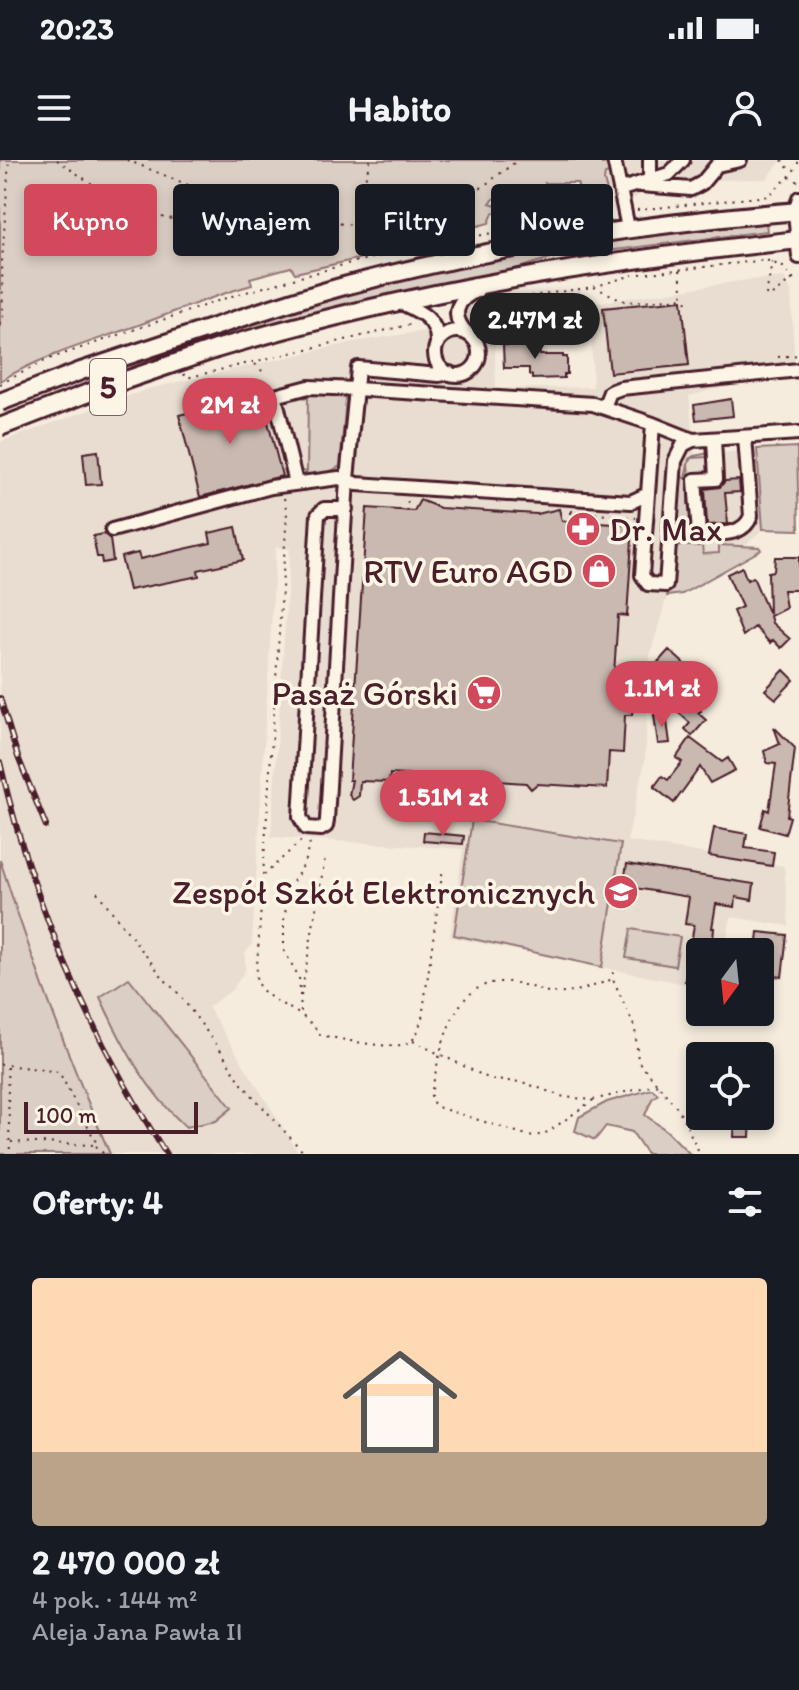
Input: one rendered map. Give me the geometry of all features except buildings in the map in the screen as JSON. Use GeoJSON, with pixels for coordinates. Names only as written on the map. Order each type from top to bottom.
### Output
{"type":"FeatureCollection","features":[{"type":"Feature","properties":{"kind":"main road","name":"5"},"geometry":{"type":"LineString","coordinates":[[0,402],[214,327],[392,274],[628,228],[798,207]]}},
{"type":"Feature","properties":{"kind":"main road","name":"5"},"geometry":{"type":"LineString","coordinates":[[0,427],[216,349],[396,301],[617,260],[798,240]]}},
{"type":"Feature","properties":{"kind":"street"},"geometry":{"type":"LineString","coordinates":[[614,160],[628,228]]}},
{"type":"Feature","properties":{"kind":"street"},"geometry":{"type":"LineString","coordinates":[[646,183],[650,160]]}},
{"type":"Feature","properties":{"kind":"street"},"geometry":{"type":"LineString","coordinates":[[622,189],[674,171],[683,160]]}},
{"type":"Feature","properties":{"kind":"street"},"geometry":{"type":"LineString","coordinates":[[646,183],[691,189],[702,183],[717,165],[740,160]]}},
{"type":"Feature","properties":{"kind":"street"},"geometry":{"type":"LineString","coordinates":[[798,207],[799,257]]}},
{"type":"Feature","properties":{"kind":"street"},"geometry":{"type":"LineString","coordinates":[[486,397],[467,388],[466,377],[475,364],[479,350],[477,343],[461,327],[456,315],[461,298],[506,280]]}},
{"type":"Feature","properties":{"kind":"street"},"geometry":{"type":"LineString","coordinates":[[396,301],[428,317],[435,328],[436,359],[443,372],[439,394]]}},
{"type":"Feature","properties":{"kind":"street"},"geometry":{"type":"LineString","coordinates":[[390,370],[419,367],[446,333],[467,333]]}},
{"type":"Feature","properties":{"kind":"street"},"geometry":{"type":"LineString","coordinates":[[346,509],[324,509],[318,515],[300,817],[306,828],[313,829],[326,826],[327,820],[346,509],[347,479],[358,368],[464,373],[471,370]]}},
{"type":"Feature","properties":{"kind":"street"},"geometry":{"type":"LineString","coordinates":[[604,407],[610,392],[621,388],[799,370]]}},
{"type":"Feature","properties":{"kind":"street"},"geometry":{"type":"LineString","coordinates":[[296,483],[275,396],[309,387],[593,404],[693,440],[746,441],[799,433]]}},
{"type":"Feature","properties":{"kind":"street"},"geometry":{"type":"LineString","coordinates":[[653,424],[642,575],[648,584],[666,585],[678,451],[693,440]]}},
{"type":"Feature","properties":{"kind":"street"},"geometry":{"type":"LineString","coordinates":[[699,534],[695,480],[716,479],[714,439]]}},
{"type":"Feature","properties":{"kind":"street"},"geometry":{"type":"LineString","coordinates":[[670,536],[736,532],[745,526],[751,516],[746,441]]}},
{"type":"Feature","properties":{"kind":"street"},"geometry":{"type":"LineString","coordinates":[[112,530],[282,485],[347,479],[357,484],[672,507]]}},
{"type":"Feature","properties":{"kind":"path"},"geometry":{"type":"LineString","coordinates":[[0,325],[3,316],[2,262],[9,160]]}},
{"type":"Feature","properties":{"kind":"path"},"geometry":{"type":"LineString","coordinates":[[57,160],[122,201],[173,218]]}},
{"type":"Feature","properties":{"kind":"path"},"geometry":{"type":"LineString","coordinates":[[127,160],[186,184]]}},
{"type":"Feature","properties":{"kind":"path"},"geometry":{"type":"LineString","coordinates":[[366,184],[370,160]]}},
{"type":"Feature","properties":{"kind":"path"},"geometry":{"type":"LineString","coordinates":[[475,192],[518,160]]}},
{"type":"Feature","properties":{"kind":"path"},"geometry":{"type":"LineString","coordinates":[[782,160],[792,174]]}},
{"type":"Feature","properties":{"kind":"path"},"geometry":{"type":"LineString","coordinates":[[638,210],[768,196],[792,174],[799,161]]}},
{"type":"Feature","properties":{"kind":"path"},"geometry":{"type":"LineString","coordinates":[[789,177],[799,182]]}},
{"type":"Feature","properties":{"kind":"path"},"geometry":{"type":"LineString","coordinates":[[768,196],[769,202]]}},
{"type":"Feature","properties":{"kind":"path"},"geometry":{"type":"LineString","coordinates":[[0,384],[49,359],[232,296],[384,256]]}},
{"type":"Feature","properties":{"kind":"path"},"geometry":{"type":"LineString","coordinates":[[766,295],[773,260]]}},
{"type":"Feature","properties":{"kind":"path"},"geometry":{"type":"LineString","coordinates":[[475,304],[593,287],[633,275],[773,260],[793,279]]}},
{"type":"Feature","properties":{"kind":"path"},"geometry":{"type":"LineString","coordinates":[[680,270],[683,298],[691,305]]}},
{"type":"Feature","properties":{"kind":"path"},"geometry":{"type":"LineString","coordinates":[[772,295],[799,278]]}},
{"type":"Feature","properties":{"kind":"path"},"geometry":{"type":"LineString","coordinates":[[593,287],[627,302],[683,298]]}},
{"type":"Feature","properties":{"kind":"path"},"geometry":{"type":"LineString","coordinates":[[482,334],[483,322],[490,312],[503,303],[502,299]]}},
{"type":"Feature","properties":{"kind":"path"},"geometry":{"type":"LineString","coordinates":[[179,364],[186,378],[422,321]]}},
{"type":"Feature","properties":{"kind":"path"},"geometry":{"type":"LineString","coordinates":[[356,330],[357,338]]}},
{"type":"Feature","properties":{"kind":"path"},"geometry":{"type":"LineString","coordinates":[[778,357],[799,355]]}},
{"type":"Feature","properties":{"kind":"path"},"geometry":{"type":"LineString","coordinates":[[254,362],[265,374]]}},
{"type":"Feature","properties":{"kind":"path"},"geometry":{"type":"LineString","coordinates":[[282,485],[287,513],[256,981],[261,990],[301,1013],[313,1023],[320,1035],[376,1044],[404,1045],[412,1041],[422,1018],[443,868]]}},
{"type":"Feature","properties":{"kind":"path"},"geometry":{"type":"LineString","coordinates":[[564,507],[571,512],[647,506]]}},
{"type":"Feature","properties":{"kind":"path"},"geometry":{"type":"LineString","coordinates":[[263,876],[270,873],[301,840],[312,836],[303,866],[289,888],[284,920],[284,951],[299,977],[301,1013]]}},
{"type":"Feature","properties":{"kind":"path"},"geometry":{"type":"LineString","coordinates":[[300,997],[304,992],[325,858]]}},
{"type":"Feature","properties":{"kind":"path"},"geometry":{"type":"LineString","coordinates":[[97,892],[179,994],[242,1084],[305,1154]]}},
{"type":"Feature","properties":{"kind":"path"},"geometry":{"type":"LineString","coordinates":[[613,972],[613,979],[635,1028],[638,1061],[679,1110],[700,1154]]}},
{"type":"Feature","properties":{"kind":"path"},"geometry":{"type":"LineString","coordinates":[[593,1100],[548,1132],[533,1137],[440,1108],[431,1101],[441,1054],[465,997],[484,986],[506,982],[559,993],[613,979]]}},
{"type":"Feature","properties":{"kind":"path"},"geometry":{"type":"LineString","coordinates":[[412,1041],[492,1080],[522,1082],[564,1097],[593,1100],[658,1084]]}},
{"type":"Feature","properties":{"kind":"path"},"geometry":{"type":"LineString","coordinates":[[0,1064],[59,1072],[95,1145],[104,1154]]}},
{"type":"Feature","properties":{"kind":"path"},"geometry":{"type":"LineString","coordinates":[[7,1065],[10,1154]]}},
{"type":"Feature","properties":{"kind":"path"},"geometry":{"type":"LineString","coordinates":[[10,1142],[95,1145]]}},
{"type":"Feature","properties":{"kind":"shaded area"},"geometry":{"type":"Polygon","coordinates":[[[0,160],[600,160],[602,164],[607,163],[610,173],[605,174],[605,184],[491,184],[491,218],[489,223],[475,227],[475,184],[355,184],[355,256],[371,256],[295,273],[291,267],[250,278],[252,285],[65,351],[0,381],[0,160]]]}},
{"type":"Feature","properties":{"kind":"shaded area"},"geometry":{"type":"Polygon","coordinates":[[[600,160],[782,160],[766,179],[711,180],[693,192],[642,192],[635,198],[614,200],[613,184],[604,184],[603,180],[607,163],[602,164],[600,160]]]}},
{"type":"Feature","properties":{"kind":"shaded area"},"geometry":{"type":"Polygon","coordinates":[[[766,223],[767,231],[613,250],[613,241],[766,223]]]}},
{"type":"Feature","properties":{"kind":"shaded area"},"geometry":{"type":"Polygon","coordinates":[[[516,256],[567,256],[407,292],[218,340],[217,335],[222,331],[371,285],[516,256]]]}},
{"type":"Feature","properties":{"kind":"shaded area"},"geometry":{"type":"Polygon","coordinates":[[[784,277],[791,291],[795,375],[689,396],[695,456],[757,449],[763,529],[744,546],[719,545],[719,553],[703,554],[702,546],[673,552],[667,596],[650,656],[645,760],[627,841],[784,866],[789,926],[731,917],[727,938],[686,938],[686,984],[450,937],[463,849],[271,837],[290,549],[276,547],[252,944],[245,954],[245,971],[232,990],[208,1007],[299,1154],[110,1154],[83,1094],[35,968],[0,860],[0,442],[148,389],[354,342],[494,320],[496,389],[593,387],[590,304],[784,277]]]}},
{"type":"Feature","properties":{"kind":"shaded area"},"geometry":{"type":"Polygon","coordinates":[[[308,392],[345,395],[346,398],[340,466],[331,471],[303,476],[299,472],[307,471],[308,398],[300,397],[308,392]]]}},
{"type":"Feature","properties":{"kind":"shaded area"},"geometry":{"type":"Polygon","coordinates":[[[797,447],[799,530],[763,529],[757,449],[797,447]]]}},
{"type":"Feature","properties":{"kind":"shaded area"},"geometry":{"type":"Polygon","coordinates":[[[709,453],[708,457],[692,458],[688,464],[691,494],[688,495],[688,504],[691,504],[694,524],[687,530],[681,529],[677,524],[680,477],[685,478],[689,459],[694,456],[709,453]]]}},
{"type":"Feature","properties":{"kind":"shaded area"},"geometry":{"type":"Polygon","coordinates":[[[719,545],[759,547],[761,550],[682,594],[667,596],[673,552],[679,546],[702,546],[703,554],[719,553],[719,545]]]}},
{"type":"Feature","properties":{"kind":"shaded area"},"geometry":{"type":"Polygon","coordinates":[[[472,820],[621,844],[602,967],[454,935],[472,820]]]}},
{"type":"Feature","properties":{"kind":"shaded area"},"geometry":{"type":"Polygon","coordinates":[[[0,860],[51,1008],[110,1154],[0,1154],[0,860]]]}},
{"type":"Feature","properties":{"kind":"shaded area"},"geometry":{"type":"Polygon","coordinates":[[[631,929],[680,937],[675,966],[626,958],[631,929]]]}},
{"type":"Feature","properties":{"kind":"shaded area"},"geometry":{"type":"Polygon","coordinates":[[[129,978],[232,1108],[216,1121],[186,1127],[159,1098],[136,1066],[100,997],[129,978]]]}},
{"type":"Feature","properties":{"kind":"shaded area"},"geometry":{"type":"Polygon","coordinates":[[[652,1089],[658,1094],[652,1099],[645,1115],[690,1154],[647,1154],[632,1132],[606,1126],[595,1140],[575,1131],[579,1117],[607,1102],[652,1089]]]}},
{"type":"Feature","properties":{"kind":"railway"},"geometry":{"type":"LineString","coordinates":[[0,698],[18,757],[46,826]]}},
{"type":"Feature","properties":{"kind":"railway"},"geometry":{"type":"LineString","coordinates":[[0,762],[28,865],[66,965],[112,1062],[166,1154]]}},
{"type":"Feature","properties":{"kind":"place","name":"Dr. Max"},"geometry":{"type":"Point","coordinates":[583,529]}},
{"type":"Feature","properties":{"kind":"place","name":"RTV Euro AGD"},"geometry":{"type":"Point","coordinates":[599,571]}},
{"type":"Feature","properties":{"kind":"place","name":"Pasaż Górski"},"geometry":{"type":"Point","coordinates":[484,693]}},
{"type":"Feature","properties":{"kind":"place","name":"Zespół Szkół Elektronicznych"},"geometry":{"type":"Point","coordinates":[621,892]}}]}
